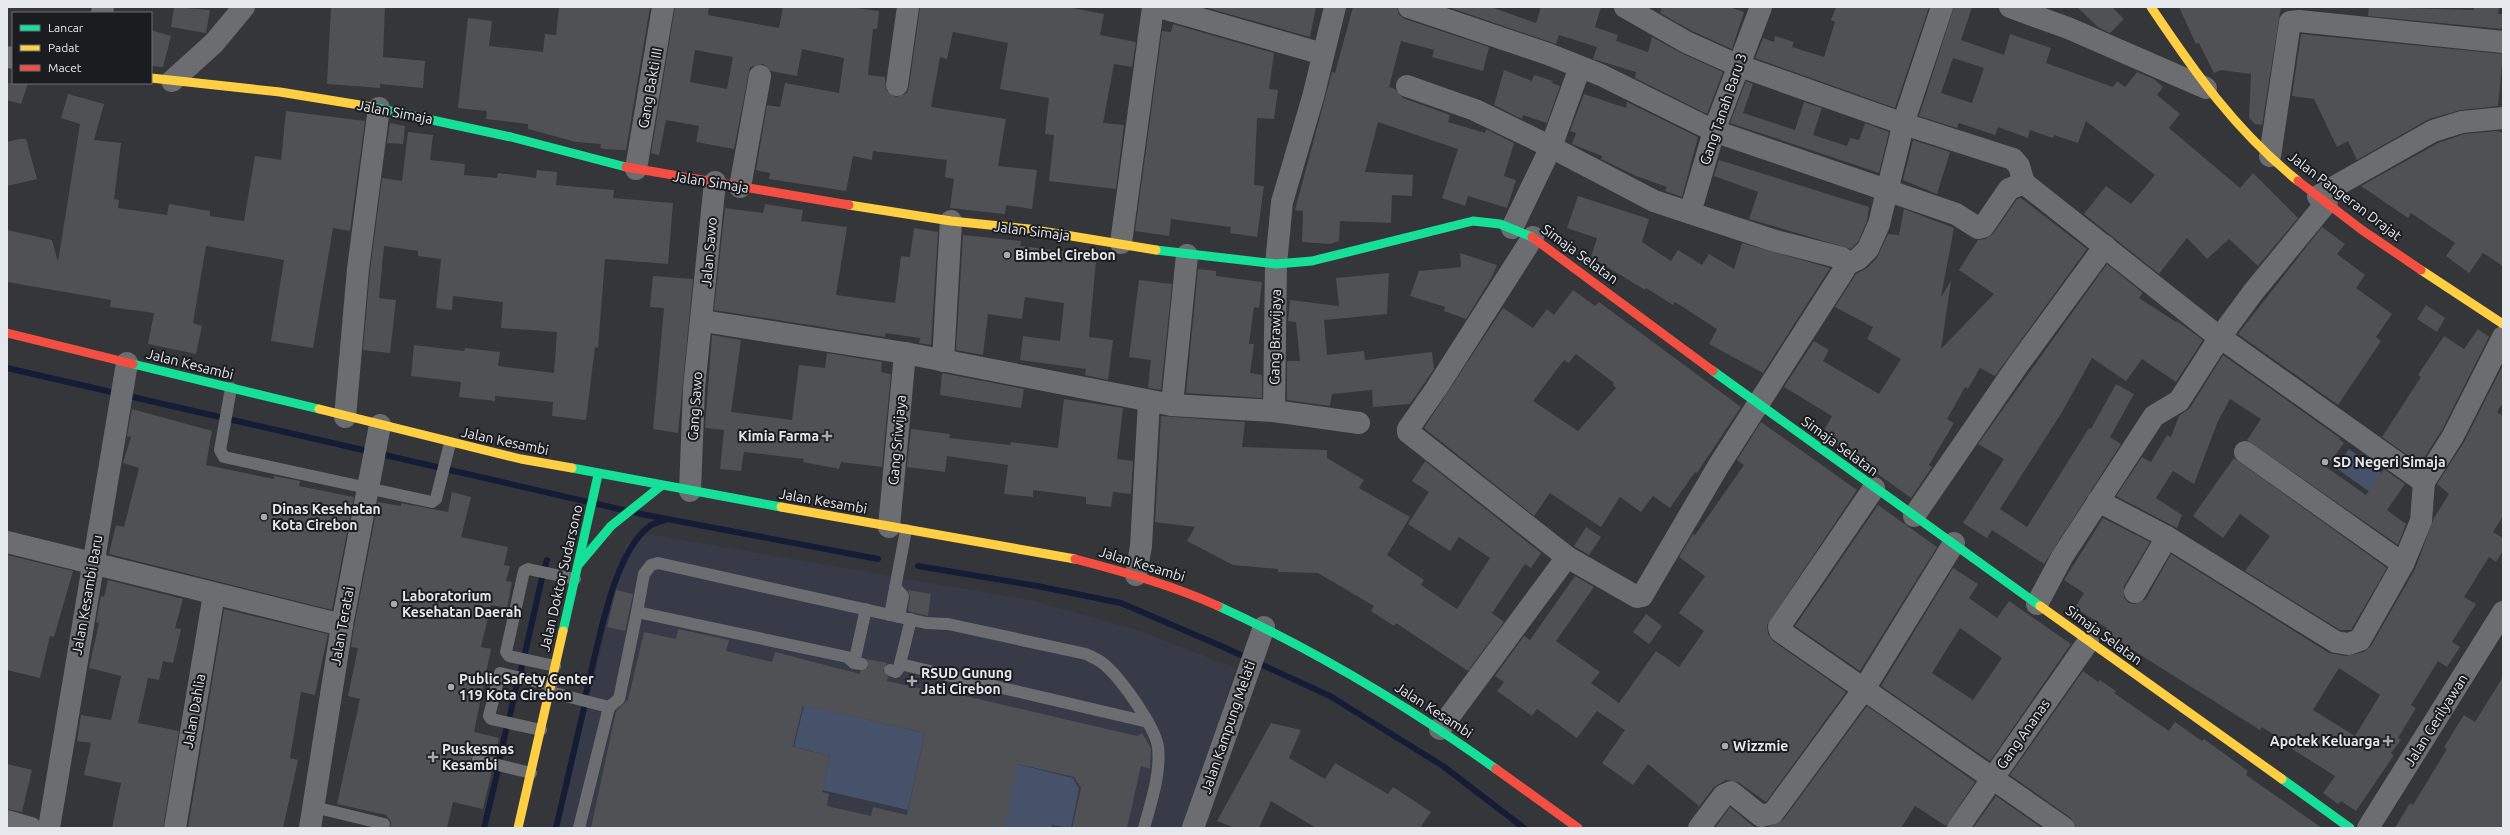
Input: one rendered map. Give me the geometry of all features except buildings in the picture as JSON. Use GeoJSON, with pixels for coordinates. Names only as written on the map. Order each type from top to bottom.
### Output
{"type":"FeatureCollection","features":[{"type":"Feature","properties":{"kind":"street"},"geometry":{"type":"LineString","coordinates":[[161,79],[214,43],[244,7]]}},
{"type":"Feature","properties":{"kind":"street","name":"Gang Bakti III"},"geometry":{"type":"LineString","coordinates":[[636,169],[664,7]]}},
{"type":"Feature","properties":{"kind":"street"},"geometry":{"type":"LineString","coordinates":[[897,85],[908,7]]}},
{"type":"Feature","properties":{"kind":"street"},"geometry":{"type":"LineString","coordinates":[[1121,243],[1153,7]]}},
{"type":"Feature","properties":{"kind":"street"},"geometry":{"type":"LineString","coordinates":[[1159,7],[1323,54]]}},
{"type":"Feature","properties":{"kind":"street","name":"Gang Brawijaya"},"geometry":{"type":"LineString","coordinates":[[1274,411],[1276,264],[1282,202],[1335,7]]}},
{"type":"Feature","properties":{"kind":"street"},"geometry":{"type":"LineString","coordinates":[[1410,7],[1548,54],[1580,67],[1714,131],[1956,214],[1978,228],[1983,226],[2009,189],[2024,183]]}},
{"type":"Feature","properties":{"kind":"street"},"geometry":{"type":"LineString","coordinates":[[1625,7],[1686,42],[1737,65],[1904,124],[2014,159],[2019,166],[2024,183],[2220,337],[2424,482]]}},
{"type":"Feature","properties":{"kind":"street","name":"Gang Tanah Baru 3"},"geometry":{"type":"LineString","coordinates":[[1690,213],[1714,131],[1737,65],[1760,7]]}},
{"type":"Feature","properties":{"kind":"street"},"geometry":{"type":"LineString","coordinates":[[1533,237],[1432,396],[1408,429],[1411,435],[1567,557],[1599,573],[1637,597],[1642,596],[1719,464],[1846,264],[1858,259],[1868,249],[1878,224],[1904,124],[1942,7]]}},
{"type":"Feature","properties":{"kind":"street"},"geometry":{"type":"LineString","coordinates":[[2010,7],[2068,28],[2206,88]]}},
{"type":"Feature","properties":{"kind":"street","name":"Jalan Pangeran Drajat"},"geometry":{"type":"LineString","coordinates":[[2152,7],[2206,88],[2233,120],[2291,176],[2427,276],[2503,324]]}},
{"type":"Feature","properties":{"kind":"street"},"geometry":{"type":"LineString","coordinates":[[2270,156],[2290,22],[2299,21],[2503,42]]}},
{"type":"Feature","properties":{"kind":"street"},"geometry":{"type":"LineString","coordinates":[[1512,228],[1551,147],[1580,67]]}},
{"type":"Feature","properties":{"kind":"street"},"geometry":{"type":"LineString","coordinates":[[740,187],[760,76]]}},
{"type":"Feature","properties":{"kind":"street","name":"Jalan Simaja"},"geometry":{"type":"LineString","coordinates":[[161,79],[280,92],[380,108],[636,169],[740,187],[951,221],[1121,243],[1187,255],[1276,264]]}},
{"type":"Feature","properties":{"kind":"street"},"geometry":{"type":"LineString","coordinates":[[1407,86],[1475,110],[1551,147],[1654,201],[1772,240],[1842,258],[1846,264]]}},
{"type":"Feature","properties":{"kind":"street"},"geometry":{"type":"LineString","coordinates":[[345,417],[358,269],[380,108]]}},
{"type":"Feature","properties":{"kind":"street"},"geometry":{"type":"LineString","coordinates":[[2037,604],[2052,574],[2154,416],[2179,401],[2220,337],[2322,199],[2433,131],[2462,122],[2503,118]]}},
{"type":"Feature","properties":{"kind":"street","name":"Jalan Sawo"},"geometry":{"type":"LineString","coordinates":[[703,321],[715,182]]}},
{"type":"Feature","properties":{"kind":"street"},"geometry":{"type":"LineString","coordinates":[[943,361],[951,221]]}},
{"type":"Feature","properties":{"kind":"street","name":"Simaja Selatan"},"geometry":{"type":"LineString","coordinates":[[1276,264],[1312,261],[1473,221],[1512,228],[1533,237],[1874,488],[1954,543],[2088,642],[2350,828]]}},
{"type":"Feature","properties":{"kind":"street"},"geometry":{"type":"LineString","coordinates":[[1914,516],[2017,366],[2105,246]]}},
{"type":"Feature","properties":{"kind":"street"},"geometry":{"type":"LineString","coordinates":[[1172,405],[1187,255]]}},
{"type":"Feature","properties":{"kind":"street"},"geometry":{"type":"LineString","coordinates":[[703,321],[905,353],[1172,405],[1274,411],[1359,423]]}},
{"type":"Feature","properties":{"kind":"street","name":"Gang Sawo"},"geometry":{"type":"LineString","coordinates":[[690,491],[694,388],[703,321]]}},
{"type":"Feature","properties":{"kind":"street","name":"Jalan Kesambi"},"geometry":{"type":"LineString","coordinates":[[7,333],[124,382],[231,388],[345,417],[378,434],[450,443],[661,486],[1074,559],[1136,575],[1184,591],[1264,627],[1346,670],[1440,729],[1578,828]]}},
{"type":"Feature","properties":{"kind":"street"},"geometry":{"type":"LineString","coordinates":[[2098,501],[2167,537],[2336,642],[2348,644],[2360,640],[2402,564],[2421,521],[2424,482],[2453,436],[2503,337]]}},
{"type":"Feature","properties":{"kind":"street","name":"Gang Sriwijaya"},"geometry":{"type":"LineString","coordinates":[[897,528],[905,353]]}},
{"type":"Feature","properties":{"kind":"street","name":"Jalan Kesambi Baru"},"geometry":{"type":"LineString","coordinates":[[49,828],[92,563],[124,382]]}},
{"type":"Feature","properties":{"kind":"street"},"geometry":{"type":"LineString","coordinates":[[1136,575],[1141,546],[1149,401]]}},
{"type":"Feature","properties":{"kind":"street","name":"Jalan Teratai"},"geometry":{"type":"LineString","coordinates":[[310,828],[342,625],[378,434]]}},
{"type":"Feature","properties":{"kind":"street"},"geometry":{"type":"LineString","coordinates":[[2245,452],[2402,564]]}},
{"type":"Feature","properties":{"kind":"street","name":"Jalan Doktor Sudarsono"},"geometry":{"type":"LineString","coordinates":[[518,828],[556,666],[598,474]]}},
{"type":"Feature","properties":{"kind":"street"},"geometry":{"type":"LineString","coordinates":[[579,564],[611,526],[661,486]]}},
{"type":"Feature","properties":{"kind":"street"},"geometry":{"type":"LineString","coordinates":[[1874,488],[1779,627],[1782,634],[1993,777],[2064,828]]}},
{"type":"Feature","properties":{"kind":"street"},"geometry":{"type":"LineString","coordinates":[[2136,592],[2167,537]]}},
{"type":"Feature","properties":{"kind":"street"},"geometry":{"type":"LineString","coordinates":[[7,542],[342,625]]}},
{"type":"Feature","properties":{"kind":"street"},"geometry":{"type":"LineString","coordinates":[[1699,828],[1724,795],[1731,792],[1761,816],[1773,813],[1864,689],[1954,543]]}},
{"type":"Feature","properties":{"kind":"street"},"geometry":{"type":"LineString","coordinates":[[1440,729],[1567,557]]}},
{"type":"Feature","properties":{"kind":"street","name":"Jalan Dahlia"},"geometry":{"type":"LineString","coordinates":[[175,828],[214,594]]}},
{"type":"Feature","properties":{"kind":"street","name":"Jalan Gerilyawan"},"geometry":{"type":"LineString","coordinates":[[2368,828],[2503,612]]}},
{"type":"Feature","properties":{"kind":"street","name":"Jalan Kampung Melati"},"geometry":{"type":"LineString","coordinates":[[1194,828],[1251,660],[1264,627]]}},
{"type":"Feature","properties":{"kind":"street","name":"Gang Ananas"},"geometry":{"type":"LineString","coordinates":[[1958,828],[2088,642]]}},
{"type":"Feature","properties":{"kind":"street"},"geometry":{"type":"LineString","coordinates":[[7,821],[31,828]]}},
{"type":"Feature","properties":{"kind":"lane"},"geometry":{"type":"LineString","coordinates":[[231,388],[220,450],[224,457],[369,484],[432,502],[436,499],[450,443]]}},
{"type":"Feature","properties":{"kind":"lane"},"geometry":{"type":"LineString","coordinates":[[890,670],[898,670],[900,664],[900,617],[895,587],[901,555],[897,528]]}},
{"type":"Feature","properties":{"kind":"lane"},"geometry":{"type":"LineString","coordinates":[[579,828],[608,707],[619,700],[644,574],[651,565],[658,564],[900,617],[948,624],[1086,654],[1104,664],[1119,679],[1148,722],[1158,746],[1157,778],[1144,828]]}},
{"type":"Feature","properties":{"kind":"lane"},"geometry":{"type":"LineString","coordinates":[[556,666],[509,656],[506,652],[524,571],[528,568],[575,579]]}},
{"type":"Feature","properties":{"kind":"lane"},"geometry":{"type":"LineString","coordinates":[[637,612],[847,657],[858,663],[866,609]]}},
{"type":"Feature","properties":{"kind":"lane"},"geometry":{"type":"LineString","coordinates":[[900,664],[1148,722]]}},
{"type":"Feature","properties":{"kind":"lane"},"geometry":{"type":"LineString","coordinates":[[541,730],[491,719],[489,716],[500,673],[608,707]]}},
{"type":"Feature","properties":{"kind":"lane"},"geometry":{"type":"LineString","coordinates":[[478,760],[531,773]]}},
{"type":"Feature","properties":{"kind":"lane"},"geometry":{"type":"LineString","coordinates":[[314,807],[384,824]]}},
{"type":"Feature","properties":{"kind":"shaded area"},"geometry":{"type":"Polygon","coordinates":[[[2349,449],[2387,477],[2374,495],[2336,468],[2349,449]]]}},
{"type":"Feature","properties":{"kind":"shaded area","name":"RSUD Gunung Jati Cirebon"},"geometry":{"type":"Polygon","coordinates":[[[648,534],[1030,600],[1134,629],[1236,668],[1185,828],[558,828],[626,544],[648,534]]]}},
{"type":"Feature","properties":{"kind":"shaded area"},"geometry":{"type":"Polygon","coordinates":[[[804,705],[925,733],[908,810],[822,790],[830,756],[794,747],[804,705]]]}},
{"type":"Feature","properties":{"kind":"shaded area"},"geometry":{"type":"Polygon","coordinates":[[[1017,764],[1073,778],[1079,789],[1071,828],[1052,825],[1051,828],[1003,828],[1017,764]]]}},
{"type":"Feature","properties":{"kind":"waterway"},"geometry":{"type":"LineString","coordinates":[[7,368],[623,510]]}},
{"type":"Feature","properties":{"kind":"waterway"},"geometry":{"type":"LineString","coordinates":[[636,513],[878,559]]}},
{"type":"Feature","properties":{"kind":"waterway"},"geometry":{"type":"LineString","coordinates":[[586,693],[608,602],[616,578],[626,556],[638,538],[651,525],[665,520]]}},
{"type":"Feature","properties":{"kind":"waterway"},"geometry":{"type":"LineString","coordinates":[[545,566],[547,560]]}},
{"type":"Feature","properties":{"kind":"waterway"},"geometry":{"type":"LineString","coordinates":[[918,566],[1037,586],[1121,603],[1221,646],[1330,696],[1443,766],[1524,828]]}},
{"type":"Feature","properties":{"kind":"waterway"},"geometry":{"type":"LineString","coordinates":[[525,653],[542,578]]}},
{"type":"Feature","properties":{"kind":"waterway"},"geometry":{"type":"LineString","coordinates":[[521,670],[522,665]]}},
{"type":"Feature","properties":{"kind":"waterway"},"geometry":{"type":"LineString","coordinates":[[510,715],[517,684]]}},
{"type":"Feature","properties":{"kind":"waterway"},"geometry":{"type":"LineString","coordinates":[[556,828],[584,708]]}},
{"type":"Feature","properties":{"kind":"waterway"},"geometry":{"type":"LineString","coordinates":[[500,757],[506,730]]}},
{"type":"Feature","properties":{"kind":"waterway"},"geometry":{"type":"LineString","coordinates":[[484,828],[498,770]]}},
{"type":"Feature","properties":{"kind":"traffic: fast"},"geometry":{"type":"LineString","coordinates":[[372,107],[511,137],[626,167]]}},
{"type":"Feature","properties":{"kind":"traffic: fast"},"geometry":{"type":"LineString","coordinates":[[1156,250],[1276,264],[1312,261],[1473,221],[1500,224],[1532,237]]}},
{"type":"Feature","properties":{"kind":"traffic: fast"},"geometry":{"type":"LineString","coordinates":[[133,364],[319,409]]}},
{"type":"Feature","properties":{"kind":"traffic: fast"},"geometry":{"type":"LineString","coordinates":[[1713,371],[2040,606]]}},
{"type":"Feature","properties":{"kind":"traffic: fast"},"geometry":{"type":"LineString","coordinates":[[572,468],[781,507]]}},
{"type":"Feature","properties":{"kind":"traffic: fast"},"geometry":{"type":"LineString","coordinates":[[563,631],[598,475]]}},
{"type":"Feature","properties":{"kind":"traffic: fast"},"geometry":{"type":"LineString","coordinates":[[579,564],[611,526],[661,486]]}},
{"type":"Feature","properties":{"kind":"traffic: fast"},"geometry":{"type":"LineString","coordinates":[[1218,606],[1255,623],[1361,681],[1429,723],[1496,769]]}},
{"type":"Feature","properties":{"kind":"traffic: fast"},"geometry":{"type":"LineString","coordinates":[[2282,779],[2350,828]]}},
{"type":"Feature","properties":{"kind":"traffic: slow"},"geometry":{"type":"LineString","coordinates":[[2151,7],[2184,55],[2218,100],[2255,142],[2275,162],[2298,181]]}},
{"type":"Feature","properties":{"kind":"traffic: slow"},"geometry":{"type":"LineString","coordinates":[[152,78],[280,92],[372,107]]}},
{"type":"Feature","properties":{"kind":"traffic: slow"},"geometry":{"type":"LineString","coordinates":[[849,205],[951,221],[1029,229],[1156,250]]}},
{"type":"Feature","properties":{"kind":"traffic: slow"},"geometry":{"type":"LineString","coordinates":[[2421,270],[2503,324]]}},
{"type":"Feature","properties":{"kind":"traffic: slow"},"geometry":{"type":"LineString","coordinates":[[319,409],[521,459],[572,468]]}},
{"type":"Feature","properties":{"kind":"traffic: slow"},"geometry":{"type":"LineString","coordinates":[[781,507],[1075,559]]}},
{"type":"Feature","properties":{"kind":"traffic: slow"},"geometry":{"type":"LineString","coordinates":[[2040,606],[2282,779]]}},
{"type":"Feature","properties":{"kind":"traffic: slow"},"geometry":{"type":"LineString","coordinates":[[518,828],[563,631]]}},
{"type":"Feature","properties":{"kind":"traffic: jam"},"geometry":{"type":"LineString","coordinates":[[626,167],[849,205]]}},
{"type":"Feature","properties":{"kind":"traffic: jam"},"geometry":{"type":"LineString","coordinates":[[2298,181],[2362,230],[2421,270]]}},
{"type":"Feature","properties":{"kind":"traffic: jam"},"geometry":{"type":"LineString","coordinates":[[1532,237],[1713,371]]}},
{"type":"Feature","properties":{"kind":"traffic: jam"},"geometry":{"type":"LineString","coordinates":[[7,333],[133,364]]}},
{"type":"Feature","properties":{"kind":"traffic: jam"},"geometry":{"type":"LineString","coordinates":[[1075,559],[1165,585],[1218,606]]}},
{"type":"Feature","properties":{"kind":"traffic: jam"},"geometry":{"type":"LineString","coordinates":[[1496,769],[1578,828]]}},
{"type":"Feature","properties":{"kind":"place","name":"Bimbel Cirebon"},"geometry":{"type":"Point","coordinates":[1007,255]}},
{"type":"Feature","properties":{"kind":"place","name":"Kimia Farma"},"geometry":{"type":"Point","coordinates":[827,436]}},
{"type":"Feature","properties":{"kind":"place","name":"SD Negeri Simaja"},"geometry":{"type":"Point","coordinates":[2325,462]}},
{"type":"Feature","properties":{"kind":"place","name":"Dinas Kesehatan Kota Cirebon"},"geometry":{"type":"Point","coordinates":[264,517]}},
{"type":"Feature","properties":{"kind":"place","name":"Laboratorium Kesehatan Daerah"},"geometry":{"type":"Point","coordinates":[394,604]}},
{"type":"Feature","properties":{"kind":"place","name":"RSUD Gunung Jati Cirebon"},"geometry":{"type":"Point","coordinates":[912,681]}},
{"type":"Feature","properties":{"kind":"place","name":"Public Safety Center 119 Kota Cirebon"},"geometry":{"type":"Point","coordinates":[451,687]}},
{"type":"Feature","properties":{"kind":"place","name":"Apotek Keluarga"},"geometry":{"type":"Point","coordinates":[2388,741]}},
{"type":"Feature","properties":{"kind":"place","name":"Wizzmie"},"geometry":{"type":"Point","coordinates":[1725,746]}},
{"type":"Feature","properties":{"kind":"place","name":"Puskesmas Kesambi"},"geometry":{"type":"Point","coordinates":[433,757]}}]}
